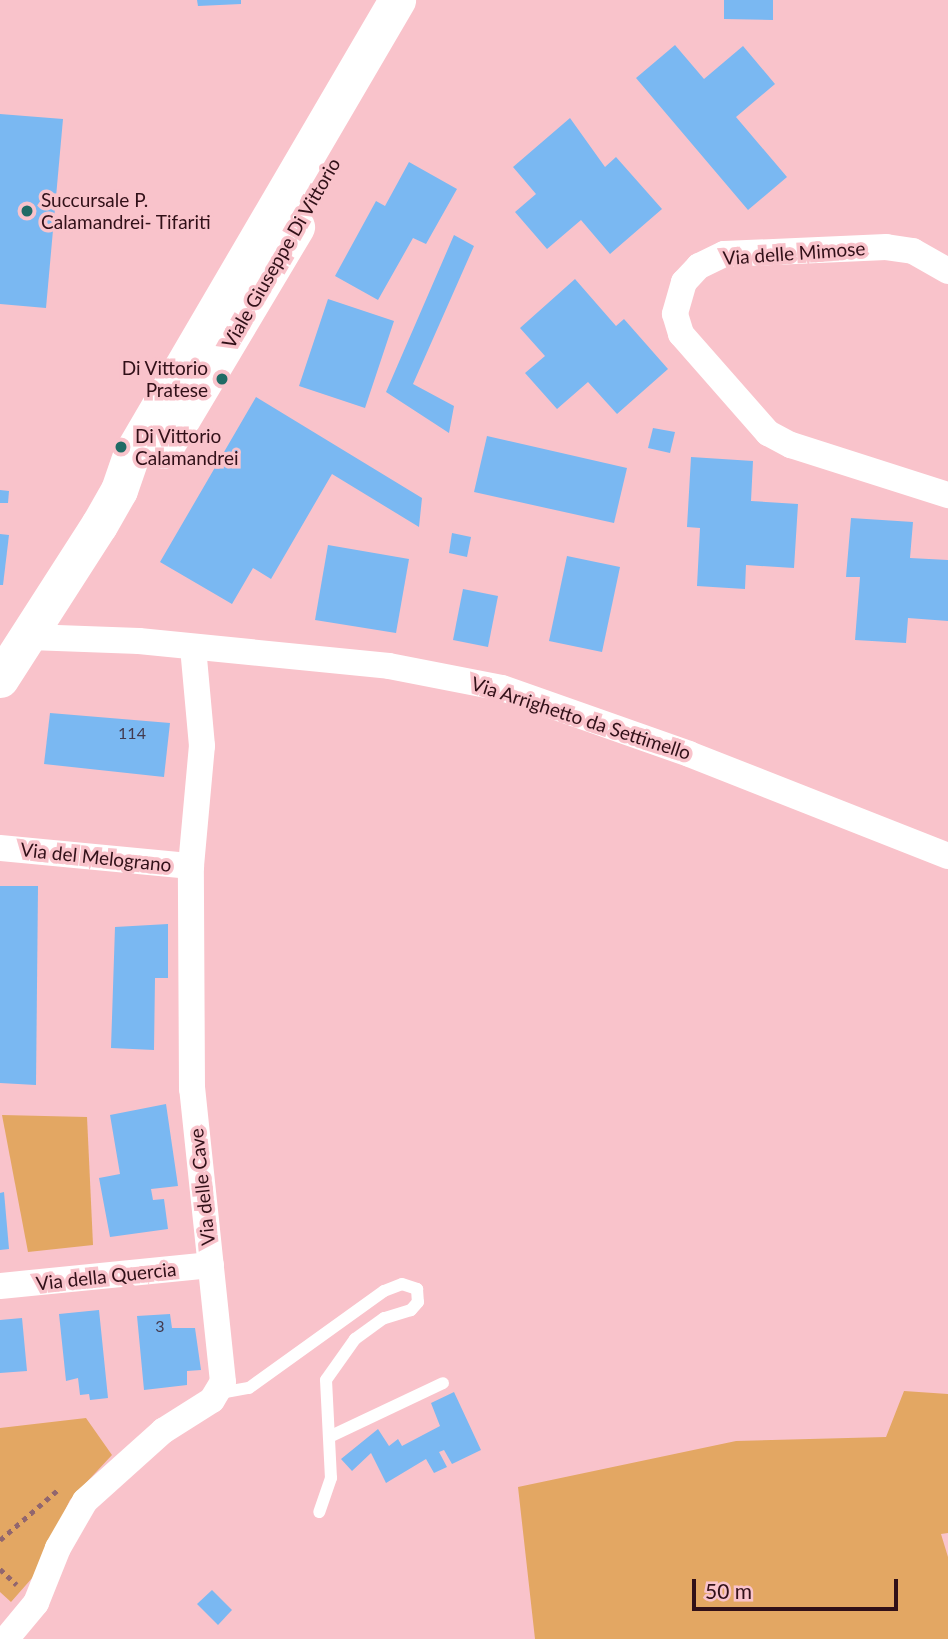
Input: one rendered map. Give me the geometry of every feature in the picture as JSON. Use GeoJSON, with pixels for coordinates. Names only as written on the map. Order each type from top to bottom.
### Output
{"type":"FeatureCollection","features":[{"type":"Feature","properties":{"kind":"main road","name":"Viale Giuseppe Di Vittorio"},"geometry":{"type":"LineString","coordinates":[[0,679],[30,636],[119,490],[131,453],[397,0]]}},
{"type":"Feature","properties":{"kind":"main road","name":"Viale Giuseppe Di Vittorio"},"geometry":{"type":"LineString","coordinates":[[119,490],[152,467],[204,385],[424,0]]}},
{"type":"Feature","properties":{"kind":"street","name":"Via delle Mimose"},"geometry":{"type":"LineString","coordinates":[[948,271],[913,251],[886,247],[724,254],[699,266],[684,282],[675,314],[681,334],[768,433],[791,445],[948,495]]}},
{"type":"Feature","properties":{"kind":"street","name":"Via Arrighetto da Settimello"},"geometry":{"type":"LineString","coordinates":[[30,636],[193,647],[390,666],[502,688],[689,754],[948,856]]}},
{"type":"Feature","properties":{"kind":"street","name":"Via delle Cave"},"geometry":{"type":"LineString","coordinates":[[193,647],[202,746],[191,866],[192,1089],[223,1368],[219,1393]]}},
{"type":"Feature","properties":{"kind":"street","name":"Via del Melograno"},"geometry":{"type":"LineString","coordinates":[[0,848],[191,866]]}},
{"type":"Feature","properties":{"kind":"street","name":"Via della Quercia"},"geometry":{"type":"LineString","coordinates":[[0,1286],[211,1265]]}},
{"type":"Feature","properties":{"kind":"street"},"geometry":{"type":"LineString","coordinates":[[6,1639],[36,1604],[58,1548],[85,1501],[163,1431],[219,1393]]}},
{"type":"Feature","properties":{"kind":"lane"},"geometry":{"type":"LineString","coordinates":[[219,1393],[249,1388],[384,1291],[411,1284],[419,1296],[411,1310],[372,1326],[336,1360],[326,1380],[331,1478],[319,1512]]}},
{"type":"Feature","properties":{"kind":"lane"},"geometry":{"type":"LineString","coordinates":[[329,1437],[443,1383]]}},
{"type":"Feature","properties":{"kind":"path"},"geometry":{"type":"LineString","coordinates":[[0,1539],[75,1478],[90,1477],[102,1486]]}},
{"type":"Feature","properties":{"kind":"shaded area"},"geometry":{"type":"Polygon","coordinates":[[[2,1115],[87,1117],[93,1245],[28,1252],[2,1115]]]}},
{"type":"Feature","properties":{"kind":"shaded area"},"geometry":{"type":"Polygon","coordinates":[[[904,1391],[948,1394],[948,1533],[941,1534],[948,1557],[948,1639],[535,1639],[518,1487],[736,1441],[886,1437],[904,1391]]]}},
{"type":"Feature","properties":{"kind":"shaded area"},"geometry":{"type":"Polygon","coordinates":[[[86,1418],[112,1455],[70,1500],[33,1577],[11,1602],[0,1592],[0,1428],[86,1418]]]}},
{"type":"Feature","properties":{"kind":"building"},"geometry":{"type":"Polygon","coordinates":[[[197,0],[241,0],[241,4],[198,6],[197,0]]]}},
{"type":"Feature","properties":{"kind":"building"},"geometry":{"type":"Polygon","coordinates":[[[724,0],[773,0],[773,20],[724,19],[724,0]]]}},
{"type":"Feature","properties":{"kind":"building"},"geometry":{"type":"Polygon","coordinates":[[[675,45],[704,79],[743,46],[775,84],[736,117],[787,177],[748,210],[636,78],[675,45]]]}},
{"type":"Feature","properties":{"kind":"building","name":"Succursale P. Calamandrei- Tifariti"},"geometry":{"type":"Polygon","coordinates":[[[0,114],[63,119],[46,308],[0,304],[0,114]]]}},
{"type":"Feature","properties":{"kind":"building"},"geometry":{"type":"Polygon","coordinates":[[[570,118],[605,167],[616,157],[662,209],[610,254],[581,220],[547,249],[515,212],[536,194],[513,167],[570,118]]]}},
{"type":"Feature","properties":{"kind":"building"},"geometry":{"type":"Polygon","coordinates":[[[409,162],[457,189],[426,244],[413,238],[378,300],[335,276],[376,201],[385,206],[409,162]]]}},
{"type":"Feature","properties":{"kind":"building"},"geometry":{"type":"Polygon","coordinates":[[[454,235],[474,246],[413,384],[454,406],[449,433],[386,392],[454,235]]]}},
{"type":"Feature","properties":{"kind":"building"},"geometry":{"type":"Polygon","coordinates":[[[575,279],[616,326],[624,319],[668,369],[617,414],[588,382],[557,409],[525,373],[545,356],[520,328],[575,279]]]}},
{"type":"Feature","properties":{"kind":"building"},"geometry":{"type":"Polygon","coordinates":[[[328,299],[394,321],[365,408],[299,386],[328,299]]]}},
{"type":"Feature","properties":{"kind":"building"},"geometry":{"type":"Polygon","coordinates":[[[256,397],[422,498],[419,527],[332,474],[271,579],[253,568],[232,604],[160,562],[256,397]]]}},
{"type":"Feature","properties":{"kind":"building"},"geometry":{"type":"Polygon","coordinates":[[[653,428],[675,432],[670,453],[648,448],[653,428]]]}},
{"type":"Feature","properties":{"kind":"building"},"geometry":{"type":"Polygon","coordinates":[[[487,436],[627,468],[614,523],[474,492],[487,436]]]}},
{"type":"Feature","properties":{"kind":"building"},"geometry":{"type":"Polygon","coordinates":[[[691,457],[753,461],[751,501],[798,504],[794,568],[746,565],[745,589],[697,586],[700,528],[687,527],[691,457]]]}},
{"type":"Feature","properties":{"kind":"building"},"geometry":{"type":"Polygon","coordinates":[[[0,490],[9,491],[8,503],[0,503],[0,490]]]}},
{"type":"Feature","properties":{"kind":"building"},"geometry":{"type":"Polygon","coordinates":[[[851,518],[913,522],[910,558],[948,560],[948,621],[908,618],[906,643],[855,640],[860,577],[846,577],[851,518]]]}},
{"type":"Feature","properties":{"kind":"building"},"geometry":{"type":"Polygon","coordinates":[[[452,533],[471,537],[467,557],[449,553],[452,533]]]}},
{"type":"Feature","properties":{"kind":"building"},"geometry":{"type":"Polygon","coordinates":[[[0,534],[9,535],[3,585],[0,585],[0,534]]]}},
{"type":"Feature","properties":{"kind":"building"},"geometry":{"type":"Polygon","coordinates":[[[328,545],[409,559],[396,633],[315,620],[328,545]]]}},
{"type":"Feature","properties":{"kind":"building"},"geometry":{"type":"Polygon","coordinates":[[[567,556],[620,567],[602,652],[549,641],[567,556]]]}},
{"type":"Feature","properties":{"kind":"building"},"geometry":{"type":"Polygon","coordinates":[[[463,589],[498,596],[488,647],[453,640],[463,589]]]}},
{"type":"Feature","properties":{"kind":"building"},"geometry":{"type":"Polygon","coordinates":[[[50,713],[170,723],[164,777],[44,764],[50,713]]]}},
{"type":"Feature","properties":{"kind":"building"},"geometry":{"type":"Polygon","coordinates":[[[0,886],[38,886],[36,1085],[0,1083],[0,886]]]}},
{"type":"Feature","properties":{"kind":"building"},"geometry":{"type":"Polygon","coordinates":[[[168,924],[168,978],[155,978],[154,1050],[111,1048],[115,927],[168,924]]]}},
{"type":"Feature","properties":{"kind":"building"},"geometry":{"type":"Polygon","coordinates":[[[166,1104],[178,1186],[151,1189],[153,1200],[164,1199],[168,1229],[110,1237],[99,1178],[120,1174],[110,1115],[166,1104]]]}},
{"type":"Feature","properties":{"kind":"building"},"geometry":{"type":"Polygon","coordinates":[[[4,1192],[9,1249],[0,1250],[0,1193],[4,1192]]]}},
{"type":"Feature","properties":{"kind":"building"},"geometry":{"type":"Polygon","coordinates":[[[99,1310],[108,1398],[90,1400],[89,1394],[80,1395],[78,1378],[66,1381],[59,1314],[99,1310]]]}},
{"type":"Feature","properties":{"kind":"building"},"geometry":{"type":"Polygon","coordinates":[[[170,1314],[172,1328],[195,1328],[201,1370],[187,1371],[187,1385],[144,1390],[137,1316],[170,1314]]]}},
{"type":"Feature","properties":{"kind":"building"},"geometry":{"type":"Polygon","coordinates":[[[22,1318],[27,1371],[0,1373],[0,1320],[22,1318]]]}},
{"type":"Feature","properties":{"kind":"building"},"geometry":{"type":"Polygon","coordinates":[[[454,1392],[481,1450],[452,1464],[444,1450],[439,1452],[447,1467],[434,1473],[426,1459],[386,1483],[371,1453],[352,1471],[341,1459],[378,1429],[389,1446],[398,1439],[402,1446],[440,1426],[431,1403],[454,1392]]]}},
{"type":"Feature","properties":{"kind":"building"},"geometry":{"type":"Polygon","coordinates":[[[212,1590],[232,1610],[218,1625],[197,1604],[212,1590]]]}},
{"type":"Feature","properties":{"kind":"place","name":"Succursale P. Calamandrei- Tifariti"},"geometry":{"type":"Point","coordinates":[27,211]}},
{"type":"Feature","properties":{"kind":"place","name":"Di Vittorio Pratese"},"geometry":{"type":"Point","coordinates":[222,379]}},
{"type":"Feature","properties":{"kind":"place","name":"Di Vittorio Calamandrei"},"geometry":{"type":"Point","coordinates":[121,447]}}]}
